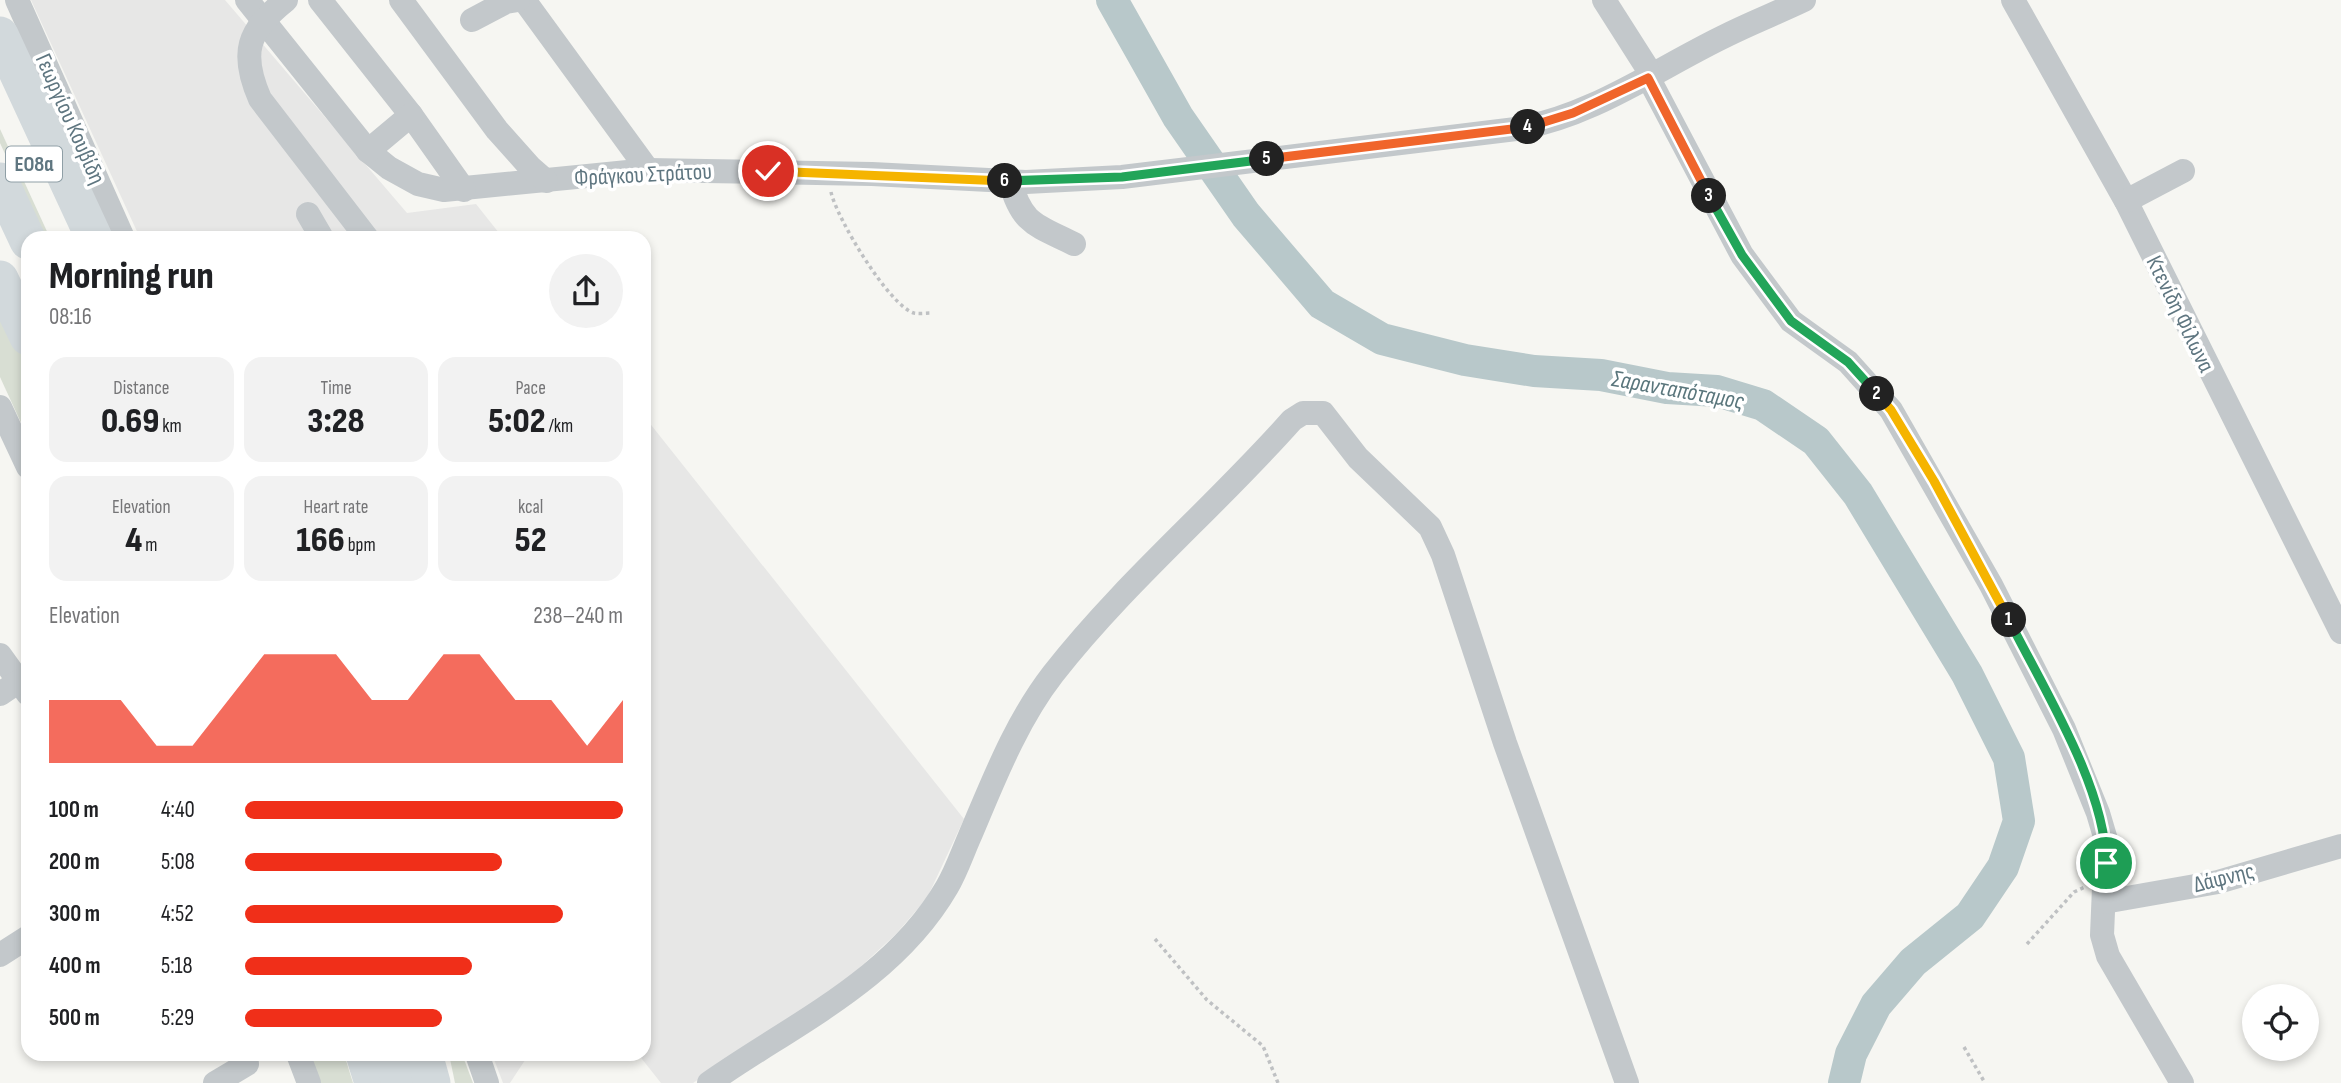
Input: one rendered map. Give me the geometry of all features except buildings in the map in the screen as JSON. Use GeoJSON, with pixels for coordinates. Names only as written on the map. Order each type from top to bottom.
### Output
{"type":"FeatureCollection","features":[{"type":"Feature","properties":{"kind":"highway"},"geometry":{"type":"LineString","coordinates":[[0,35],[91,231]]}},
{"type":"Feature","properties":{"kind":"highway","name":"ΕΟ8α"},"geometry":{"type":"LineString","coordinates":[[0,90],[65,231]]}},
{"type":"Feature","properties":{"kind":"highway","name":"ΕΟ8α"},"geometry":{"type":"LineString","coordinates":[[0,181],[23,231]]}},
{"type":"Feature","properties":{"kind":"highway"},"geometry":{"type":"LineString","coordinates":[[0,279],[21,322]]}},
{"type":"Feature","properties":{"kind":"highway"},"geometry":{"type":"LineString","coordinates":[[366,1061],[373,1083]]}},
{"type":"Feature","properties":{"kind":"highway"},"geometry":{"type":"LineString","coordinates":[[394,1061],[400,1083]]}},
{"type":"Feature","properties":{"kind":"highway"},"geometry":{"type":"LineString","coordinates":[[426,1061],[432,1083]]}},
{"type":"Feature","properties":{"kind":"street","name":"Γεωργίου Κουβίδη"},"geometry":{"type":"LineString","coordinates":[[17,0],[119,231]]}},
{"type":"Feature","properties":{"kind":"street"},"geometry":{"type":"LineString","coordinates":[[286,0],[255,9],[249,75],[260,99],[362,231]]}},
{"type":"Feature","properties":{"kind":"street"},"geometry":{"type":"LineString","coordinates":[[320,0],[411,116],[464,190]]}},
{"type":"Feature","properties":{"kind":"street"},"geometry":{"type":"LineString","coordinates":[[401,0],[496,130],[530,167],[547,181]]}},
{"type":"Feature","properties":{"kind":"street"},"geometry":{"type":"LineString","coordinates":[[472,20],[506,2],[517,0]]}},
{"type":"Feature","properties":{"kind":"street"},"geometry":{"type":"LineString","coordinates":[[524,0],[649,170]]}},
{"type":"Feature","properties":{"kind":"street"},"geometry":{"type":"LineString","coordinates":[[1604,0],[1646,66],[1648,78],[1723,224],[1758,278],[1791,321],[1848,362],[1891,410],[1992,585],[2064,729],[2106,840],[2102,935],[2108,956],[2182,1083]]}},
{"type":"Feature","properties":{"kind":"street","name":"Φράγκου Στράτου"},"geometry":{"type":"LineString","coordinates":[[255,9],[369,151],[388,168],[418,184],[464,190],[649,170],[826,172],[1010,181],[1122,177],[1545,124],[1648,78],[1721,37],[1804,0]]}},
{"type":"Feature","properties":{"kind":"street","name":"Κτενίδη Φίλωνα"},"geometry":{"type":"LineString","coordinates":[[2013,0],[2126,201],[2341,632]]}},
{"type":"Feature","properties":{"kind":"street"},"geometry":{"type":"LineString","coordinates":[[369,151],[411,116]]}},
{"type":"Feature","properties":{"kind":"street"},"geometry":{"type":"LineString","coordinates":[[2126,201],[2183,171]]}},
{"type":"Feature","properties":{"kind":"street"},"geometry":{"type":"LineString","coordinates":[[1010,181],[1017,207],[1029,222],[1074,244]]}},
{"type":"Feature","properties":{"kind":"street"},"geometry":{"type":"LineString","coordinates":[[308,214],[318,231]]}},
{"type":"Feature","properties":{"kind":"street"},"geometry":{"type":"LineString","coordinates":[[0,407],[6,438],[21,458]]}},
{"type":"Feature","properties":{"kind":"street"},"geometry":{"type":"LineString","coordinates":[[709,1083],[759,1047],[828,1007],[871,975],[908,937],[948,885],[1026,712],[1053,674],[1105,612],[1292,420],[1312,411],[1323,413],[1358,458],[1430,527],[1443,555],[1506,743],[1627,1083]]}},
{"type":"Feature","properties":{"kind":"street"},"geometry":{"type":"LineString","coordinates":[[0,654],[16,690]]}},
{"type":"Feature","properties":{"kind":"street","name":"Δάφνης"},"geometry":{"type":"LineString","coordinates":[[2104,902],[2218,882],[2341,846]]}},
{"type":"Feature","properties":{"kind":"street"},"geometry":{"type":"LineString","coordinates":[[0,955],[21,942]]}},
{"type":"Feature","properties":{"kind":"street"},"geometry":{"type":"LineString","coordinates":[[301,1061],[309,1083]]}},
{"type":"Feature","properties":{"kind":"street"},"geometry":{"type":"LineString","coordinates":[[479,1061],[487,1083]]}},
{"type":"Feature","properties":{"kind":"street"},"geometry":{"type":"LineString","coordinates":[[215,1083],[247,1067]]}},
{"type":"Feature","properties":{"kind":"path"},"geometry":{"type":"LineString","coordinates":[[826,172],[833,204],[878,277],[898,301],[913,313],[931,313]]}},
{"type":"Feature","properties":{"kind":"path"},"geometry":{"type":"LineString","coordinates":[[2027,944],[2074,892],[2105,877]]}},
{"type":"Feature","properties":{"kind":"path"},"geometry":{"type":"LineString","coordinates":[[1155,939],[1207,1000],[1263,1046],[1278,1083]]}},
{"type":"Feature","properties":{"kind":"path"},"geometry":{"type":"LineString","coordinates":[[1965,1047],[1985,1083]]}},
{"type":"Feature","properties":{"kind":"shaded area"},"geometry":{"type":"Polygon","coordinates":[[[31,0],[225,0],[407,213],[476,204],[497,231],[137,231],[31,0]]]}},
{"type":"Feature","properties":{"kind":"shaded area"},"geometry":{"type":"Polygon","coordinates":[[[0,129],[47,231],[41,231],[0,143],[0,129]]]}},
{"type":"Feature","properties":{"kind":"shaded area"},"geometry":{"type":"Polygon","coordinates":[[[0,295],[21,341],[21,423],[0,377],[0,295]]]}},
{"type":"Feature","properties":{"kind":"shaded area"},"geometry":{"type":"Polygon","coordinates":[[[651,425],[964,819],[927,898],[896,934],[831,994],[789,1018],[693,1083],[661,1083],[644,1061],[651,1061],[651,425]]]}},
{"type":"Feature","properties":{"kind":"shaded area"},"geometry":{"type":"Polygon","coordinates":[[[313,1061],[346,1061],[353,1083],[321,1083],[313,1061]]]}},
{"type":"Feature","properties":{"kind":"shaded area"},"geometry":{"type":"Polygon","coordinates":[[[450,1061],[465,1061],[473,1083],[455,1083],[450,1061]]]}},
{"type":"Feature","properties":{"kind":"shaded area"},"geometry":{"type":"Polygon","coordinates":[[[495,1061],[524,1061],[510,1083],[503,1083],[495,1061]]]}},
{"type":"Feature","properties":{"kind":"waterway","name":"Σαρανταπόταμος"},"geometry":{"type":"LineString","coordinates":[[1112,0],[1178,117],[1246,215],[1322,304],[1382,339],[1465,360],[1534,371],[1601,375],[1667,388],[1717,391],[1763,405],[1816,441],[1858,494],[1967,674],[2009,758],[2019,821],[2003,867],[1970,916],[1913,962],[1876,1005],[1851,1054],[1844,1083]]}},
{"type":"Feature","properties":{"kind":"route"},"geometry":{"type":"LineString","coordinates":[[768,171],[1026,182],[1122,177],[1545,124],[1648,78],[1723,224],[1758,278],[1791,321],[1848,362],[1891,410],[1934,481],[1992,585],[2064,729],[2098,813],[2106,840],[2106,863]]}}]}
